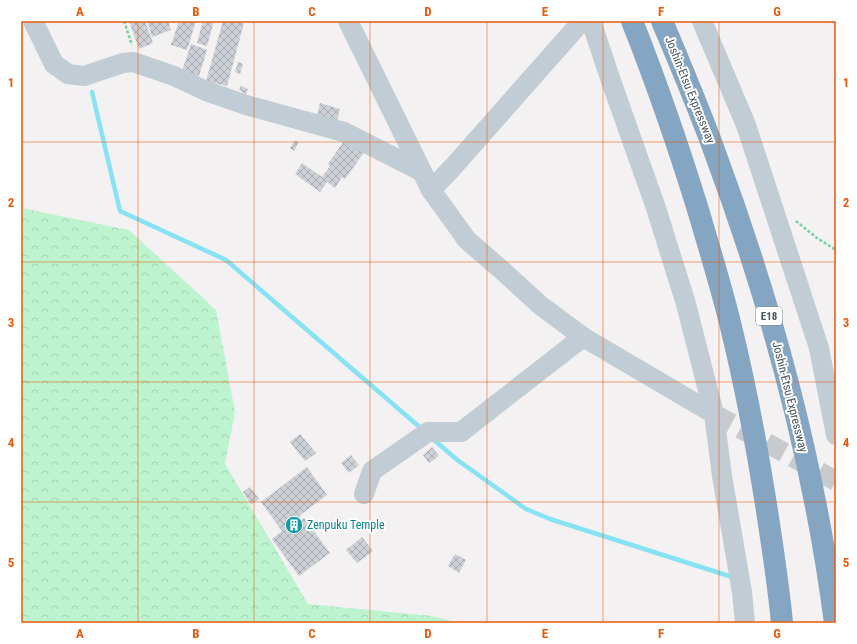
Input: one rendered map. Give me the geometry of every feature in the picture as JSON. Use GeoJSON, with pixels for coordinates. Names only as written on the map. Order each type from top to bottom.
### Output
{"type":"FeatureCollection","features":[{"type":"Feature","properties":{"kind":"highway"},"geometry":{"type":"LineString","coordinates":[[632,21],[645,53],[688,179],[731,328],[760,467],[782,623]]}},
{"type":"Feature","properties":{"kind":"highway","name":"Joshin-Etsu Expressway"},"geometry":{"type":"LineString","coordinates":[[662,21],[714,150],[762,290],[802,439],[829,575],[835,623]]}},
{"type":"Feature","properties":{"kind":"street"},"geometry":{"type":"LineString","coordinates":[[33,21],[54,64],[68,74],[84,76],[123,63],[133,62],[174,76],[206,91],[246,105],[344,132],[421,171]]}},
{"type":"Feature","properties":{"kind":"street"},"geometry":{"type":"LineString","coordinates":[[348,21],[431,190],[466,240],[540,305],[583,337],[714,414]]}},
{"type":"Feature","properties":{"kind":"street"},"geometry":{"type":"LineString","coordinates":[[431,190],[582,21]]}},
{"type":"Feature","properties":{"kind":"street"},"geometry":{"type":"LineString","coordinates":[[591,21],[656,208],[684,297],[714,414],[722,476],[742,592],[745,623]]}},
{"type":"Feature","properties":{"kind":"street"},"geometry":{"type":"LineString","coordinates":[[702,21],[746,125],[819,348],[836,435]]}},
{"type":"Feature","properties":{"kind":"street"},"geometry":{"type":"LineString","coordinates":[[364,494],[372,471],[428,432],[460,432],[583,337]]}},
{"type":"Feature","properties":{"kind":"path"},"geometry":{"type":"LineString","coordinates":[[124,21],[133,47],[133,62]]}},
{"type":"Feature","properties":{"kind":"path"},"geometry":{"type":"LineString","coordinates":[[794,220],[817,238],[836,250]]}},
{"type":"Feature","properties":{"kind":"green space"},"geometry":{"type":"Polygon","coordinates":[[[21,208],[129,230],[216,310],[235,412],[225,464],[308,604],[432,616],[460,623],[21,623],[21,208]]]}},
{"type":"Feature","properties":{"kind":"building"},"geometry":{"type":"Polygon","coordinates":[[[129,21],[145,21],[153,43],[139,49],[129,21]]]}},
{"type":"Feature","properties":{"kind":"building"},"geometry":{"type":"Polygon","coordinates":[[[147,21],[168,21],[171,30],[152,37],[147,21]]]}},
{"type":"Feature","properties":{"kind":"building"},"geometry":{"type":"Polygon","coordinates":[[[179,21],[196,21],[187,50],[171,45],[179,21]]]}},
{"type":"Feature","properties":{"kind":"building"},"geometry":{"type":"Polygon","coordinates":[[[203,21],[214,21],[207,46],[197,43],[203,21]]]}},
{"type":"Feature","properties":{"kind":"building"},"geometry":{"type":"Polygon","coordinates":[[[223,21],[244,23],[227,86],[206,81],[223,21]]]}},
{"type":"Feature","properties":{"kind":"building"},"geometry":{"type":"Polygon","coordinates":[[[191,44],[207,50],[199,76],[182,71],[191,44]]]}},
{"type":"Feature","properties":{"kind":"building"},"geometry":{"type":"Polygon","coordinates":[[[238,62],[243,64],[240,74],[235,72],[238,62]]]}},
{"type":"Feature","properties":{"kind":"building"},"geometry":{"type":"Polygon","coordinates":[[[241,86],[248,89],[246,94],[239,90],[241,86]]]}},
{"type":"Feature","properties":{"kind":"building"},"geometry":{"type":"Polygon","coordinates":[[[320,103],[340,109],[336,125],[316,120],[320,103]]]}},
{"type":"Feature","properties":{"kind":"building"},"geometry":{"type":"Polygon","coordinates":[[[346,138],[365,151],[345,179],[342,177],[335,188],[327,182],[320,192],[295,174],[302,163],[322,177],[330,166],[328,164],[346,138]]]}},
{"type":"Feature","properties":{"kind":"building"},"geometry":{"type":"Polygon","coordinates":[[[295,140],[299,142],[294,151],[290,148],[295,140]]]}},
{"type":"Feature","properties":{"kind":"building"},"geometry":{"type":"Polygon","coordinates":[[[300,434],[316,453],[305,461],[290,442],[300,434]]]}},
{"type":"Feature","properties":{"kind":"building"},"geometry":{"type":"Polygon","coordinates":[[[432,447],[439,456],[429,463],[423,455],[432,447]]]}},
{"type":"Feature","properties":{"kind":"building"},"geometry":{"type":"Polygon","coordinates":[[[351,455],[359,465],[349,473],[341,463],[351,455]]]}},
{"type":"Feature","properties":{"kind":"building","name":"Zenpuku Temple"},"geometry":{"type":"Polygon","coordinates":[[[307,467],[327,495],[299,516],[302,520],[304,518],[330,553],[299,576],[272,539],[282,531],[261,502],[307,467]]]}},
{"type":"Feature","properties":{"kind":"building"},"geometry":{"type":"Polygon","coordinates":[[[250,487],[259,499],[251,505],[243,492],[250,487]]]}},
{"type":"Feature","properties":{"kind":"building"},"geometry":{"type":"Polygon","coordinates":[[[362,537],[373,551],[357,563],[346,550],[362,537]]]}},
{"type":"Feature","properties":{"kind":"building"},"geometry":{"type":"Polygon","coordinates":[[[455,554],[466,560],[459,573],[448,566],[455,554]]]}},
{"type":"Feature","properties":{"kind":"waterway"},"geometry":{"type":"LineString","coordinates":[[92,92],[120,211],[226,260],[423,430]]}},
{"type":"Feature","properties":{"kind":"waterway"},"geometry":{"type":"LineString","coordinates":[[433,439],[456,459],[526,509],[550,519],[729,576]]}},
{"type":"Feature","properties":{"kind":"tunnel"},"geometry":{"type":"LineString","coordinates":[[714,414],[836,481]]}},
{"type":"Feature","properties":{"kind":"place","name":"Zenpuku Temple"},"geometry":{"type":"Point","coordinates":[294,525]}}]}
